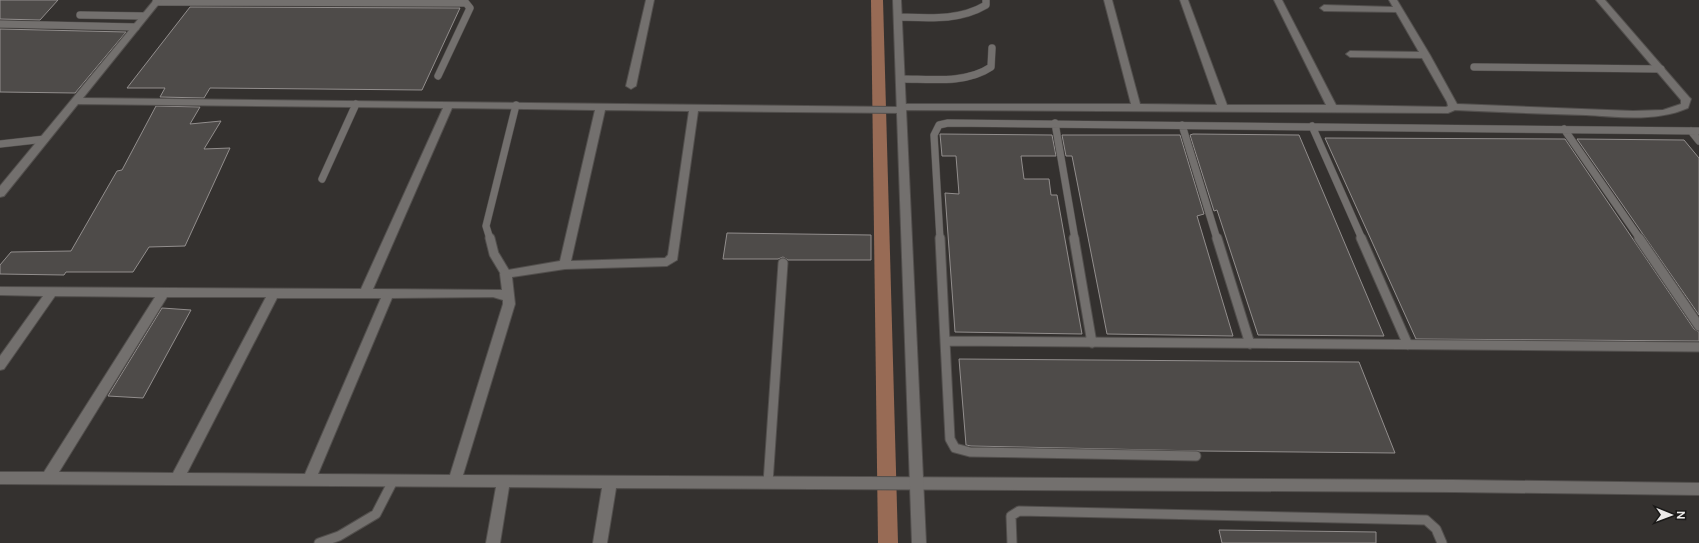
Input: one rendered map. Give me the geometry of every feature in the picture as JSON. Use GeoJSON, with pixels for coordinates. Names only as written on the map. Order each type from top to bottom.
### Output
{"type":"FeatureCollection","features":[{"type":"Feature","properties":{"kind":"street"},"geometry":{"type":"LineString","coordinates":[[632,86],[650,0]]}},
{"type":"Feature","properties":{"kind":"street"},"geometry":{"type":"LineString","coordinates":[[897,0],[919,543]]}},
{"type":"Feature","properties":{"kind":"street"},"geometry":{"type":"LineString","coordinates":[[1108,0],[1136,107]]}},
{"type":"Feature","properties":{"kind":"street"},"geometry":{"type":"LineString","coordinates":[[1184,0],[1223,108]]}},
{"type":"Feature","properties":{"kind":"street"},"geometry":{"type":"LineString","coordinates":[[1278,0],[1333,109]]}},
{"type":"Feature","properties":{"kind":"street"},"geometry":{"type":"LineString","coordinates":[[1394,0],[1452,102],[1453,107]]}},
{"type":"Feature","properties":{"kind":"street"},"geometry":{"type":"LineString","coordinates":[[76,101],[879,110],[902,108],[1136,107],[1448,110],[1453,107],[1630,113],[1664,113],[1678,111],[1685,106],[1686,99],[1600,0]]}},
{"type":"Feature","properties":{"kind":"street"},"geometry":{"type":"LineString","coordinates":[[0,194],[157,1]]}},
{"type":"Feature","properties":{"kind":"street"},"geometry":{"type":"LineString","coordinates":[[1324,8],[1400,10]]}},
{"type":"Feature","properties":{"kind":"street"},"geometry":{"type":"LineString","coordinates":[[1350,54],[1426,55]]}},
{"type":"Feature","properties":{"kind":"street"},"geometry":{"type":"LineString","coordinates":[[365,294],[449,105]]}},
{"type":"Feature","properties":{"kind":"street"},"geometry":{"type":"LineString","coordinates":[[565,265],[601,106]]}},
{"type":"Feature","properties":{"kind":"street"},"geometry":{"type":"LineString","coordinates":[[454,482],[509,304],[507,297],[506,274],[565,265],[666,262],[671,260],[673,257],[694,107]]}},
{"type":"Feature","properties":{"kind":"street"},"geometry":{"type":"LineString","coordinates":[[0,291],[273,294],[493,293],[502,294],[507,297]]}},
{"type":"Feature","properties":{"kind":"street"},"geometry":{"type":"LineString","coordinates":[[0,364],[52,292]]}},
{"type":"Feature","properties":{"kind":"street"},"geometry":{"type":"LineString","coordinates":[[48,478],[163,293]]}},
{"type":"Feature","properties":{"kind":"street"},"geometry":{"type":"LineString","coordinates":[[177,479],[273,294]]}},
{"type":"Feature","properties":{"kind":"street"},"geometry":{"type":"LineString","coordinates":[[309,480],[388,294]]}},
{"type":"Feature","properties":{"kind":"street"},"geometry":{"type":"LineString","coordinates":[[0,478],[454,482],[1454,486],[1699,489]]}},
{"type":"Feature","properties":{"kind":"street"},"geometry":{"type":"LineString","coordinates":[[493,543],[504,481]]}},
{"type":"Feature","properties":{"kind":"street"},"geometry":{"type":"LineString","coordinates":[[600,543],[610,482]]}},
{"type":"Feature","properties":{"kind":"lane"},"geometry":{"type":"LineString","coordinates":[[898,17],[962,16],[978,11],[986,5],[986,0]]}},
{"type":"Feature","properties":{"kind":"lane"},"geometry":{"type":"LineString","coordinates":[[157,1],[466,3],[470,5],[470,8],[438,76]]}},
{"type":"Feature","properties":{"kind":"lane"},"geometry":{"type":"LineString","coordinates":[[80,15],[144,16]]}},
{"type":"Feature","properties":{"kind":"lane"},"geometry":{"type":"LineString","coordinates":[[0,24],[136,27]]}},
{"type":"Feature","properties":{"kind":"lane"},"geometry":{"type":"LineString","coordinates":[[900,79],[952,79],[987,71],[991,67],[992,48]]}},
{"type":"Feature","properties":{"kind":"lane"},"geometry":{"type":"LineString","coordinates":[[1474,67],[1661,69]]}},
{"type":"Feature","properties":{"kind":"lane"},"geometry":{"type":"LineString","coordinates":[[322,179],[356,104]]}},
{"type":"Feature","properties":{"kind":"lane"},"geometry":{"type":"LineString","coordinates":[[506,274],[494,254],[486,226],[516,105]]}},
{"type":"Feature","properties":{"kind":"lane"},"geometry":{"type":"LineString","coordinates":[[1196,456],[970,452],[955,448],[950,439],[934,135],[939,125],[948,123],[1055,123],[1695,131],[1699,141]]}},
{"type":"Feature","properties":{"kind":"lane"},"geometry":{"type":"LineString","coordinates":[[1055,123],[1092,343]]}},
{"type":"Feature","properties":{"kind":"lane"},"geometry":{"type":"LineString","coordinates":[[1182,125],[1250,344]]}},
{"type":"Feature","properties":{"kind":"lane"},"geometry":{"type":"LineString","coordinates":[[1312,126],[1408,345]]}},
{"type":"Feature","properties":{"kind":"lane"},"geometry":{"type":"LineString","coordinates":[[1564,129],[1699,326]]}},
{"type":"Feature","properties":{"kind":"lane"},"geometry":{"type":"LineString","coordinates":[[0,144],[45,139]]}},
{"type":"Feature","properties":{"kind":"lane"},"geometry":{"type":"LineString","coordinates":[[768,483],[783,263]]}},
{"type":"Feature","properties":{"kind":"lane"},"geometry":{"type":"LineString","coordinates":[[945,341],[1699,347]]}},
{"type":"Feature","properties":{"kind":"lane"},"geometry":{"type":"LineString","coordinates":[[319,543],[339,536],[376,514],[393,481]]}},
{"type":"Feature","properties":{"kind":"lane"},"geometry":{"type":"LineString","coordinates":[[1012,543],[1011,516],[1019,511],[1426,520],[1436,529],[1442,543]]}},
{"type":"Feature","properties":{"kind":"building"},"geometry":{"type":"Polygon","coordinates":[[[0,0],[58,0],[40,20],[0,19],[0,0]]]}},
{"type":"Feature","properties":{"kind":"building"},"geometry":{"type":"Polygon","coordinates":[[[190,7],[460,8],[422,90],[210,88],[204,98],[160,97],[165,88],[127,88],[190,7]]]}},
{"type":"Feature","properties":{"kind":"building"},"geometry":{"type":"Polygon","coordinates":[[[0,29],[126,32],[75,93],[0,92],[0,29]]]}},
{"type":"Feature","properties":{"kind":"building"},"geometry":{"type":"Polygon","coordinates":[[[156,106],[200,107],[190,124],[221,121],[204,149],[230,148],[185,246],[149,247],[133,272],[66,272],[64,275],[0,274],[0,265],[11,252],[71,251],[117,171],[122,170],[156,106]]]}},
{"type":"Feature","properties":{"kind":"building"},"geometry":{"type":"Polygon","coordinates":[[[940,134],[1052,135],[1056,156],[1021,156],[1024,179],[1049,179],[1051,195],[1057,195],[1082,334],[955,332],[945,193],[959,194],[956,156],[942,156],[940,134]]]}},
{"type":"Feature","properties":{"kind":"building"},"geometry":{"type":"Polygon","coordinates":[[[1062,135],[1180,135],[1204,214],[1197,216],[1233,336],[1107,334],[1072,156],[1066,156],[1062,135]]]}},
{"type":"Feature","properties":{"kind":"building"},"geometry":{"type":"Polygon","coordinates":[[[1190,135],[1299,135],[1384,336],[1258,335],[1217,210],[1214,211],[1190,135]]]}},
{"type":"Feature","properties":{"kind":"building"},"geometry":{"type":"Polygon","coordinates":[[[1325,138],[1565,139],[1694,329],[1699,332],[1699,341],[1416,339],[1325,138]]]}},
{"type":"Feature","properties":{"kind":"building"},"geometry":{"type":"Polygon","coordinates":[[[1577,139],[1684,140],[1699,158],[1699,315],[1577,139]]]}},
{"type":"Feature","properties":{"kind":"building"},"geometry":{"type":"Polygon","coordinates":[[[727,233],[871,235],[871,260],[788,260],[783,257],[778,259],[723,259],[727,233]]]}},
{"type":"Feature","properties":{"kind":"building"},"geometry":{"type":"Polygon","coordinates":[[[162,308],[191,310],[143,398],[108,396],[162,308]]]}},
{"type":"Feature","properties":{"kind":"building"},"geometry":{"type":"Polygon","coordinates":[[[959,359],[1359,362],[1395,453],[1200,451],[966,445],[959,359]]]}},
{"type":"Feature","properties":{"kind":"building"},"geometry":{"type":"Polygon","coordinates":[[[1219,530],[1376,532],[1376,543],[1222,543],[1219,530]]]}},
{"type":"Feature","properties":{"kind":"waterway"},"geometry":{"type":"LineString","coordinates":[[877,0],[888,543]]}}]}
